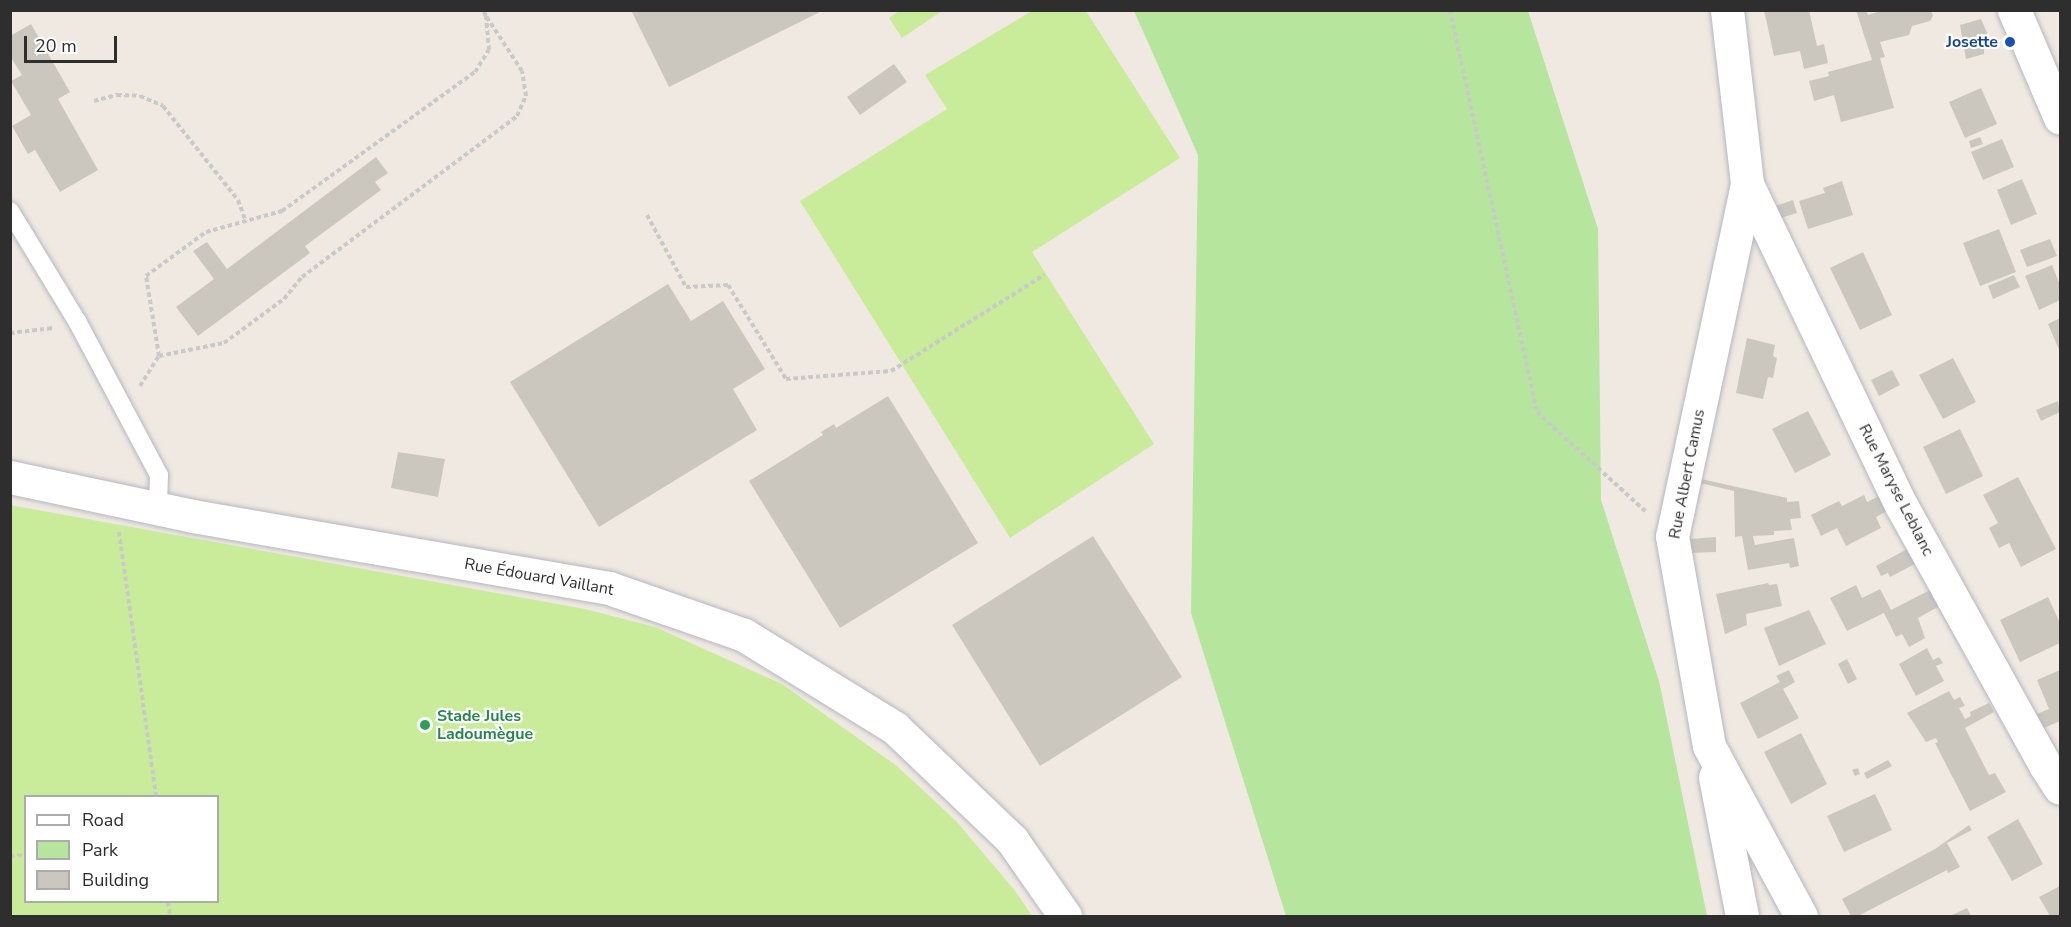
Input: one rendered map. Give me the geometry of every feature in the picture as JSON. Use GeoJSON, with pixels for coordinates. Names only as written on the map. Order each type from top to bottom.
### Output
{"type":"FeatureCollection","features":[{"type":"Feature","properties":{"kind":"street","name":"Rue Albert Camus"},"geometry":{"type":"LineString","coordinates":[[1727,10],[1747,184],[1672,536],[1709,746],[1801,916]]}},
{"type":"Feature","properties":{"kind":"street"},"geometry":{"type":"LineString","coordinates":[[2014,10],[2061,118]]}},
{"type":"Feature","properties":{"kind":"street","name":"Rue Maryse Leblanc"},"geometry":{"type":"LineString","coordinates":[[1747,184],[1901,505],[2045,765],[2061,788]]}},
{"type":"Feature","properties":{"kind":"street","name":"Rue Édouard Vaillant"},"geometry":{"type":"LineString","coordinates":[[10,477],[120,502],[609,588],[744,635],[895,728],[1012,840],[1065,916]]}},
{"type":"Feature","properties":{"kind":"street"},"geometry":{"type":"LineString","coordinates":[[1709,746],[1742,916]]}},
{"type":"Feature","properties":{"kind":"lane"},"geometry":{"type":"LineString","coordinates":[[10,211],[77,321],[159,475],[158,508]]}},
{"type":"Feature","properties":{"kind":"path"},"geometry":{"type":"LineString","coordinates":[[159,356],[224,343],[284,299],[302,277],[517,116],[526,96],[522,71],[483,10]]}},
{"type":"Feature","properties":{"kind":"path"},"geometry":{"type":"LineString","coordinates":[[1450,10],[1537,412],[1672,536]]}},
{"type":"Feature","properties":{"kind":"path"},"geometry":{"type":"LineString","coordinates":[[121,402],[135,393],[159,356],[146,276],[206,232],[282,211],[475,72],[489,50],[486,16]]}},
{"type":"Feature","properties":{"kind":"path"},"geometry":{"type":"LineString","coordinates":[[94,101],[117,95],[140,96],[163,106],[238,200],[246,222]]}},
{"type":"Feature","properties":{"kind":"path"},"geometry":{"type":"LineString","coordinates":[[647,215],[686,287],[728,285],[786,379],[891,371],[1044,275]]}},
{"type":"Feature","properties":{"kind":"path"},"geometry":{"type":"LineString","coordinates":[[10,333],[59,328],[77,321]]}},
{"type":"Feature","properties":{"kind":"path"},"geometry":{"type":"LineString","coordinates":[[120,502],[117,517],[156,795]]}},
{"type":"Feature","properties":{"kind":"green space"},"geometry":{"type":"Polygon","coordinates":[[[899,11],[942,11],[902,38],[889,18],[899,11]]]}},
{"type":"Feature","properties":{"kind":"green space"},"geometry":{"type":"Polygon","coordinates":[[[1032,11],[1086,11],[1180,158],[1032,252],[1154,444],[1010,538],[800,201],[947,109],[925,75],[1032,11]]]}},
{"type":"Feature","properties":{"kind":"green space"},"geometry":{"type":"Polygon","coordinates":[[[1134,11],[1528,11],[1598,229],[1601,500],[1659,681],[1707,916],[1286,916],[1191,613],[1198,155],[1134,11]]]}},
{"type":"Feature","properties":{"kind":"green space","name":"Stade Jules Ladoumègue"},"geometry":{"type":"Polygon","coordinates":[[[10,505],[585,609],[655,627],[782,684],[897,766],[956,821],[1016,892],[1032,916],[11,916],[10,505]]]}},
{"type":"Feature","properties":{"kind":"building"},"geometry":{"type":"Polygon","coordinates":[[[631,10],[824,10],[669,87],[631,10]]]}},
{"type":"Feature","properties":{"kind":"building"},"geometry":{"type":"Polygon","coordinates":[[[1764,10],[1809,10],[1817,46],[1824,44],[1828,63],[1804,69],[1800,51],[1774,56],[1764,10]]]}},
{"type":"Feature","properties":{"kind":"building"},"geometry":{"type":"Polygon","coordinates":[[[1856,10],[1866,10],[1868,15],[1884,10],[1931,10],[1933,16],[1930,21],[1912,26],[1909,35],[1880,42],[1885,57],[1880,58],[1894,108],[1841,122],[1834,95],[1814,101],[1809,81],[1829,76],[1828,72],[1872,60],[1856,10]]]}},
{"type":"Feature","properties":{"kind":"building"},"geometry":{"type":"Polygon","coordinates":[[[1981,19],[1992,44],[1984,46],[1984,54],[1966,59],[1960,25],[1981,19]]]}},
{"type":"Feature","properties":{"kind":"building"},"geometry":{"type":"Polygon","coordinates":[[[31,24],[70,92],[58,99],[98,170],[60,192],[35,150],[28,154],[12,126],[31,115],[11,81],[22,75],[10,56],[10,36],[31,24]]]}},
{"type":"Feature","properties":{"kind":"building"},"geometry":{"type":"Polygon","coordinates":[[[894,64],[907,82],[860,115],[847,97],[894,64]]]}},
{"type":"Feature","properties":{"kind":"building"},"geometry":{"type":"Polygon","coordinates":[[[1981,88],[1997,124],[1965,138],[1949,102],[1981,88]]]}},
{"type":"Feature","properties":{"kind":"building"},"geometry":{"type":"Polygon","coordinates":[[[1980,137],[1983,144],[1971,148],[1969,141],[1980,137]]]}},
{"type":"Feature","properties":{"kind":"building"},"geometry":{"type":"Polygon","coordinates":[[[2002,139],[2014,167],[1983,180],[1971,152],[2002,139]]]}},
{"type":"Feature","properties":{"kind":"building"},"geometry":{"type":"Polygon","coordinates":[[[376,157],[388,173],[375,182],[381,190],[305,246],[310,253],[198,336],[176,307],[214,279],[193,251],[207,242],[227,269],[376,157]]]}},
{"type":"Feature","properties":{"kind":"building"},"geometry":{"type":"Polygon","coordinates":[[[2022,179],[2037,214],[2011,225],[1997,190],[2022,179]]]}},
{"type":"Feature","properties":{"kind":"building"},"geometry":{"type":"Polygon","coordinates":[[[1842,181],[1853,215],[1808,229],[1799,201],[1825,193],[1823,188],[1842,181]]]}},
{"type":"Feature","properties":{"kind":"building"},"geometry":{"type":"Polygon","coordinates":[[[1793,200],[1797,213],[1777,219],[1773,207],[1793,200]]]}},
{"type":"Feature","properties":{"kind":"building"},"geometry":{"type":"Polygon","coordinates":[[[1999,229],[2016,272],[1980,286],[1963,243],[1999,229]]]}},
{"type":"Feature","properties":{"kind":"building"},"geometry":{"type":"Polygon","coordinates":[[[2050,239],[2057,256],[2027,267],[2020,250],[2050,239]]]}},
{"type":"Feature","properties":{"kind":"building"},"geometry":{"type":"Polygon","coordinates":[[[1863,252],[1892,315],[1860,330],[1830,268],[1863,252]]]}},
{"type":"Feature","properties":{"kind":"building"},"geometry":{"type":"Polygon","coordinates":[[[2052,265],[2060,285],[2060,300],[2039,310],[2025,276],[2052,265]]]}},
{"type":"Feature","properties":{"kind":"building"},"geometry":{"type":"Polygon","coordinates":[[[2014,275],[2020,287],[1993,299],[1988,286],[2014,275]]]}},
{"type":"Feature","properties":{"kind":"building"},"geometry":{"type":"Polygon","coordinates":[[[668,284],[691,321],[723,301],[765,369],[733,389],[757,430],[599,527],[510,382],[668,284]]]}},
{"type":"Feature","properties":{"kind":"building"},"geometry":{"type":"Polygon","coordinates":[[[2060,318],[2060,352],[2048,324],[2060,318]]]}},
{"type":"Feature","properties":{"kind":"building"},"geometry":{"type":"Polygon","coordinates":[[[1747,338],[1775,345],[1773,356],[1777,358],[1773,378],[1768,377],[1763,399],[1736,393],[1747,338]]]}},
{"type":"Feature","properties":{"kind":"building"},"geometry":{"type":"Polygon","coordinates":[[[1953,358],[1976,402],[1943,419],[1919,375],[1953,358]]]}},
{"type":"Feature","properties":{"kind":"building"},"geometry":{"type":"Polygon","coordinates":[[[1892,370],[1900,385],[1879,396],[1871,380],[1892,370]]]}},
{"type":"Feature","properties":{"kind":"building"},"geometry":{"type":"Polygon","coordinates":[[[888,396],[978,543],[840,628],[749,481],[823,435],[821,432],[834,424],[836,428],[888,396]]]}},
{"type":"Feature","properties":{"kind":"building"},"geometry":{"type":"Polygon","coordinates":[[[2058,401],[2060,412],[2041,421],[2036,410],[2058,401]]]}},
{"type":"Feature","properties":{"kind":"building"},"geometry":{"type":"Polygon","coordinates":[[[1808,411],[1831,455],[1795,473],[1772,429],[1808,411]]]}},
{"type":"Feature","properties":{"kind":"building"},"geometry":{"type":"Polygon","coordinates":[[[1960,429],[1983,476],[1946,494],[1923,447],[1960,429]]]}},
{"type":"Feature","properties":{"kind":"building"},"geometry":{"type":"Polygon","coordinates":[[[398,452],[445,459],[438,497],[391,488],[398,452]]]}},
{"type":"Feature","properties":{"kind":"building"},"geometry":{"type":"Polygon","coordinates":[[[2018,477],[2056,549],[2021,567],[2009,543],[1999,548],[1989,528],[1998,523],[1983,495],[2018,477]]]}},
{"type":"Feature","properties":{"kind":"building"},"geometry":{"type":"Polygon","coordinates":[[[1701,479],[1787,498],[1787,502],[1799,501],[1801,518],[1790,519],[1792,530],[1774,531],[1774,535],[1753,536],[1755,545],[1794,538],[1799,566],[1790,568],[1789,563],[1748,570],[1742,536],[1735,537],[1734,491],[1700,483],[1701,479]]]}},
{"type":"Feature","properties":{"kind":"building"},"geometry":{"type":"Polygon","coordinates":[[[1864,495],[1867,502],[1879,496],[1887,511],[1876,517],[1881,528],[1846,546],[1837,528],[1821,536],[1811,515],[1839,501],[1842,506],[1864,495]]]}},
{"type":"Feature","properties":{"kind":"building"},"geometry":{"type":"Polygon","coordinates":[[[1093,536],[1182,677],[1040,766],[952,625],[1093,536]]]}},
{"type":"Feature","properties":{"kind":"building"},"geometry":{"type":"Polygon","coordinates":[[[1716,537],[1716,552],[1691,553],[1690,539],[1716,537]]]}},
{"type":"Feature","properties":{"kind":"building"},"geometry":{"type":"Polygon","coordinates":[[[1907,549],[1915,564],[1890,577],[1888,573],[1881,576],[1876,566],[1907,549]]]}},
{"type":"Feature","properties":{"kind":"building"},"geometry":{"type":"Polygon","coordinates":[[[1768,583],[1769,585],[1777,584],[1782,606],[1746,614],[1747,625],[1725,634],[1716,594],[1768,583]]]}},
{"type":"Feature","properties":{"kind":"building"},"geometry":{"type":"Polygon","coordinates":[[[1856,585],[1862,598],[1880,589],[1891,610],[1930,590],[1938,607],[1918,618],[1925,638],[1909,647],[1902,634],[1896,637],[1884,613],[1847,631],[1830,598],[1856,585]]]}},
{"type":"Feature","properties":{"kind":"building"},"geometry":{"type":"Polygon","coordinates":[[[2048,597],[2060,623],[2060,643],[2020,662],[2000,620],[2048,597]]]}},
{"type":"Feature","properties":{"kind":"building"},"geometry":{"type":"Polygon","coordinates":[[[1809,610],[1826,644],[1779,666],[1764,628],[1809,610]]]}},
{"type":"Feature","properties":{"kind":"building"},"geometry":{"type":"Polygon","coordinates":[[[1927,648],[1933,660],[1939,657],[1943,663],[1936,666],[1944,681],[1916,696],[1899,664],[1927,648]]]}},
{"type":"Feature","properties":{"kind":"building"},"geometry":{"type":"Polygon","coordinates":[[[1847,659],[1857,679],[1848,684],[1838,664],[1847,659]]]}},
{"type":"Feature","properties":{"kind":"building"},"geometry":{"type":"Polygon","coordinates":[[[1789,670],[1795,682],[1783,689],[1799,718],[1758,739],[1740,703],[1780,682],[1776,676],[1789,670]]]}},
{"type":"Feature","properties":{"kind":"building"},"geometry":{"type":"Polygon","coordinates":[[[2060,670],[2060,721],[2044,728],[2037,714],[2049,709],[2037,680],[2060,670]]]}},
{"type":"Feature","properties":{"kind":"building"},"geometry":{"type":"Polygon","coordinates":[[[1949,691],[1954,700],[1960,697],[1965,706],[1959,708],[1965,719],[1971,716],[1970,712],[1989,703],[1994,712],[1965,728],[1989,775],[1995,773],[2006,792],[1970,811],[1935,743],[1938,742],[1936,738],[1926,742],[1907,713],[1949,691]]]}},
{"type":"Feature","properties":{"kind":"building"},"geometry":{"type":"Polygon","coordinates":[[[1801,733],[1827,784],[1791,804],[1764,752],[1801,733]]]}},
{"type":"Feature","properties":{"kind":"building"},"geometry":{"type":"Polygon","coordinates":[[[1888,760],[1892,766],[1867,779],[1864,773],[1888,760]]]}},
{"type":"Feature","properties":{"kind":"building"},"geometry":{"type":"Polygon","coordinates":[[[1858,768],[1860,774],[1855,776],[1852,770],[1858,768]]]}},
{"type":"Feature","properties":{"kind":"building"},"geometry":{"type":"Polygon","coordinates":[[[1875,794],[1892,830],[1844,852],[1827,816],[1875,794]]]}},
{"type":"Feature","properties":{"kind":"building"},"geometry":{"type":"Polygon","coordinates":[[[2018,819],[2043,864],[2012,881],[1987,837],[2018,819]]]}},
{"type":"Feature","properties":{"kind":"building"},"geometry":{"type":"Polygon","coordinates":[[[1969,825],[1972,830],[1947,843],[1960,867],[1948,873],[1947,870],[1858,916],[1851,916],[1842,899],[1935,849],[1969,825]]]}},
{"type":"Feature","properties":{"kind":"building"},"geometry":{"type":"Polygon","coordinates":[[[2060,886],[2060,916],[2050,916],[2039,897],[2060,886]]]}},
{"type":"Feature","properties":{"kind":"building"},"geometry":{"type":"Polygon","coordinates":[[[1967,908],[1971,916],[1950,916],[1967,908]]]}},
{"type":"Feature","properties":{"kind":"place","name":"Josette"},"geometry":{"type":"Point","coordinates":[2010,42]}},
{"type":"Feature","properties":{"kind":"place","name":"Stade Jules Ladoumègue"},"geometry":{"type":"Point","coordinates":[425,725]}}]}
